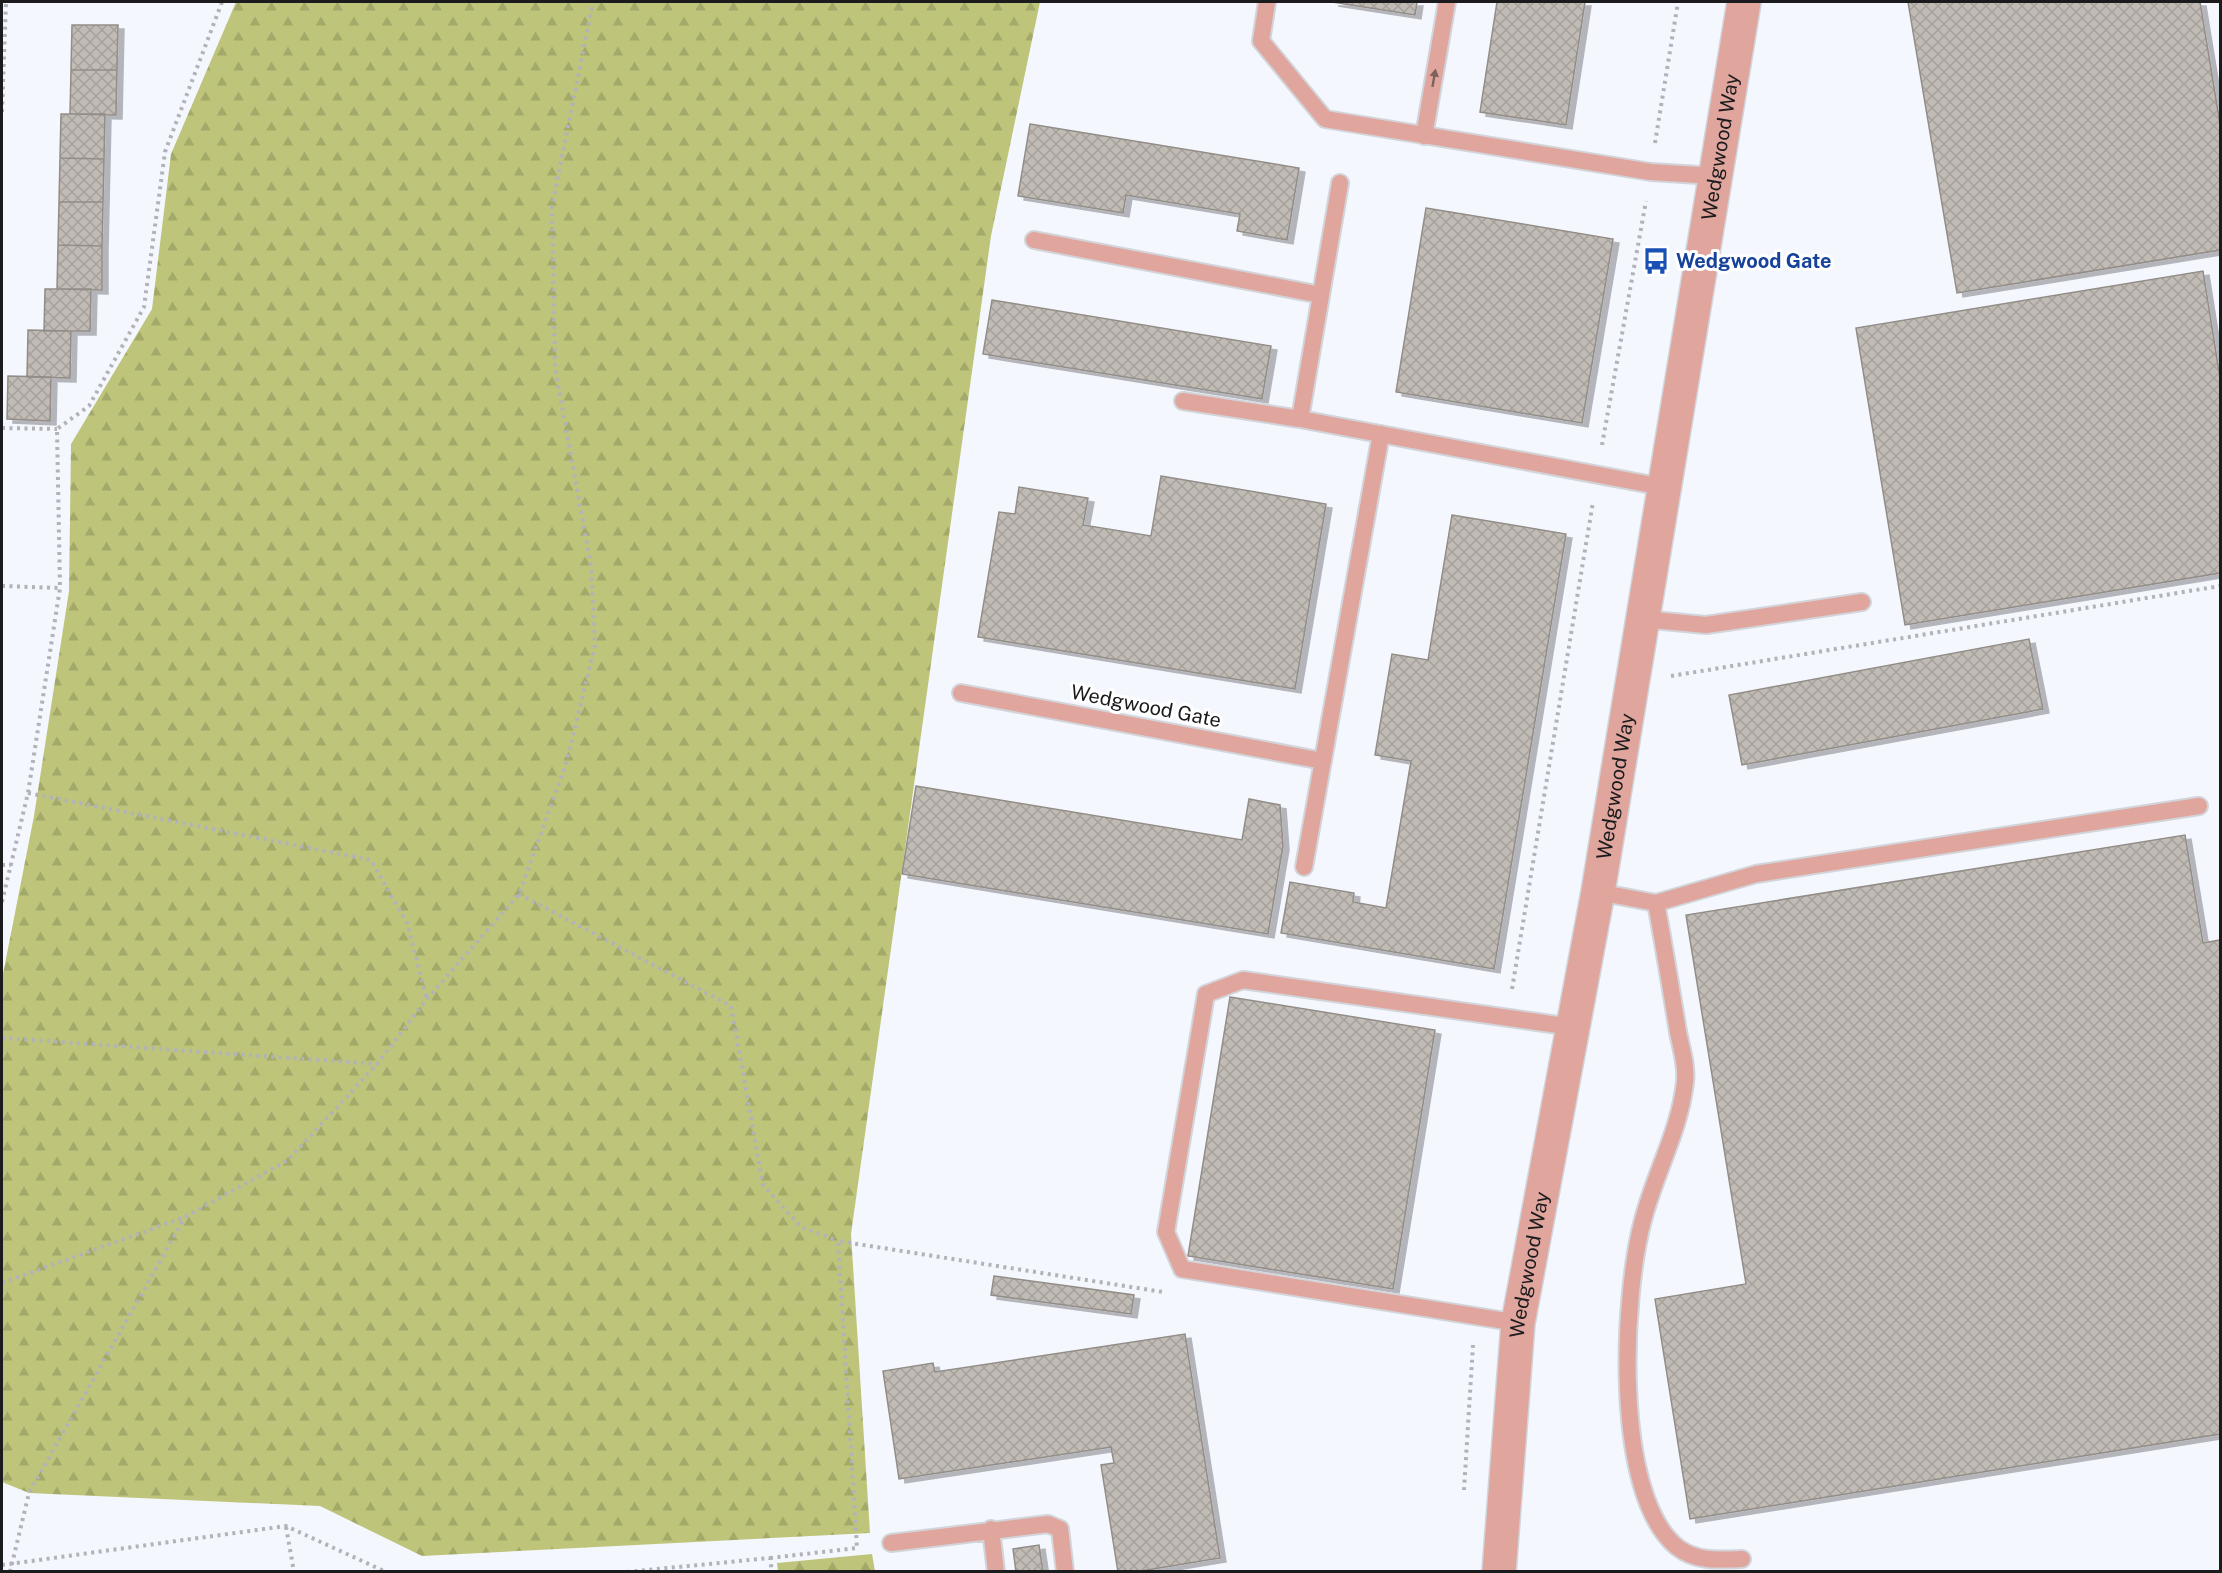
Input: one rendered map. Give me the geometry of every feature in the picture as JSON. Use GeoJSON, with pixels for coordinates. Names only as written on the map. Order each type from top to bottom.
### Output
{"type":"FeatureCollection","features":[{"type":"Feature","properties":{"kind":"street","name":"Wedgwood Way"},"geometry":{"type":"LineString","coordinates":[[1499,1572],[1517,1335],[1598,892],[1744,2]]}},
{"type":"Feature","properties":{"kind":"lane"},"geometry":{"type":"LineString","coordinates":[[1267,2],[1261,41],[1324,119],[1651,172],[1715,176]]}},
{"type":"Feature","properties":{"kind":"lane"},"geometry":{"type":"LineString","coordinates":[[1424,136],[1447,2]]}},
{"type":"Feature","properties":{"kind":"lane"},"geometry":{"type":"LineString","coordinates":[[1300,419],[1340,183]]}},
{"type":"Feature","properties":{"kind":"lane"},"geometry":{"type":"LineString","coordinates":[[1034,240],[1321,295]]}},
{"type":"Feature","properties":{"kind":"lane"},"geometry":{"type":"LineString","coordinates":[[1183,401],[1300,419],[1663,487]]}},
{"type":"Feature","properties":{"kind":"lane"},"geometry":{"type":"LineString","coordinates":[[1304,867],[1381,434]]}},
{"type":"Feature","properties":{"kind":"lane"},"geometry":{"type":"LineString","coordinates":[[1642,619],[1706,625],[1862,602]]}},
{"type":"Feature","properties":{"kind":"lane","name":"Wedgwood Gate"},"geometry":{"type":"LineString","coordinates":[[961,693],[1323,761]]}},
{"type":"Feature","properties":{"kind":"lane"},"geometry":{"type":"LineString","coordinates":[[1598,892],[1656,903],[1756,874],[2199,806]]}},
{"type":"Feature","properties":{"kind":"lane"},"geometry":{"type":"LineString","coordinates":[[1656,903],[1686,1079],[1679,1117],[1642,1220],[1631,1290],[1626,1384],[1635,1466],[1657,1522],[1677,1547],[1703,1560],[1742,1559]]}},
{"type":"Feature","properties":{"kind":"lane"},"geometry":{"type":"LineString","coordinates":[[1517,1335],[1182,1269],[1166,1232],[1206,994],[1243,980],[1572,1027]]}},
{"type":"Feature","properties":{"kind":"lane"},"geometry":{"type":"LineString","coordinates":[[891,1543],[1048,1524],[1060,1529],[1065,1572]]}},
{"type":"Feature","properties":{"kind":"lane"},"geometry":{"type":"LineString","coordinates":[[992,1529],[996,1572]]}},
{"type":"Feature","properties":{"kind":"path"},"geometry":{"type":"LineString","coordinates":[[2,112],[6,2]]}},
{"type":"Feature","properties":{"kind":"path"},"geometry":{"type":"LineString","coordinates":[[2,428],[57,429],[89,406],[144,307],[165,152],[222,2]]}},
{"type":"Feature","properties":{"kind":"path"},"geometry":{"type":"LineString","coordinates":[[2,1283],[185,1217],[288,1160],[377,1064],[427,999],[519,894],[566,764],[595,645],[591,566],[555,368],[552,206],[593,2]]}},
{"type":"Feature","properties":{"kind":"path"},"geometry":{"type":"LineString","coordinates":[[1507,1018],[1678,2]]}},
{"type":"Feature","properties":{"kind":"path"},"geometry":{"type":"LineString","coordinates":[[2,902],[28,793],[60,588],[57,429]]}},
{"type":"Feature","properties":{"kind":"path"},"geometry":{"type":"LineString","coordinates":[[2,586],[60,588]]}},
{"type":"Feature","properties":{"kind":"path"},"geometry":{"type":"LineString","coordinates":[[1632,682],[2220,586]]}},
{"type":"Feature","properties":{"kind":"path"},"geometry":{"type":"LineString","coordinates":[[28,793],[371,860],[407,922],[427,999]]}},
{"type":"Feature","properties":{"kind":"path"},"geometry":{"type":"LineString","coordinates":[[2,865],[11,865]]}},
{"type":"Feature","properties":{"kind":"path"},"geometry":{"type":"LineString","coordinates":[[519,894],[731,1006],[763,1185],[801,1227],[838,1241],[1167,1293]]}},
{"type":"Feature","properties":{"kind":"path"},"geometry":{"type":"LineString","coordinates":[[2,1038],[377,1064]]}},
{"type":"Feature","properties":{"kind":"path"},"geometry":{"type":"LineString","coordinates":[[9,1569],[29,1492],[185,1217]]}},
{"type":"Feature","properties":{"kind":"path"},"geometry":{"type":"LineString","coordinates":[[627,1572],[857,1548],[838,1241]]}},
{"type":"Feature","properties":{"kind":"path"},"geometry":{"type":"LineString","coordinates":[[1464,1502],[1473,1341],[1517,1335]]}},
{"type":"Feature","properties":{"kind":"path"},"geometry":{"type":"LineString","coordinates":[[286,1526],[294,1572]]}},
{"type":"Feature","properties":{"kind":"path"},"geometry":{"type":"LineString","coordinates":[[2,1565],[9,1569],[286,1526],[386,1572]]}},
{"type":"Feature","properties":{"kind":"path"},"geometry":{"type":"LineString","coordinates":[[770,1558],[772,1572]]}},
{"type":"Feature","properties":{"kind":"green space"},"geometry":{"type":"Polygon","coordinates":[[[236,2],[1040,2],[991,236],[851,1234],[870,1533],[422,1556],[320,1506],[29,1493],[2,1482],[2,979],[34,816],[69,591],[71,444],[152,309],[171,154],[236,2]]]}},
{"type":"Feature","properties":{"kind":"green space"},"geometry":{"type":"Polygon","coordinates":[[[872,1554],[875,1571],[778,1571],[777,1563],[872,1554]]]}},
{"type":"Feature","properties":{"kind":"building"},"geometry":{"type":"Polygon","coordinates":[[[1332,2],[1417,2],[1415,15],[1332,2]]]}},
{"type":"Feature","properties":{"kind":"building"},"geometry":{"type":"Polygon","coordinates":[[[1497,2],[1585,2],[1566,125],[1480,112],[1497,2]]]}},
{"type":"Feature","properties":{"kind":"building"},"geometry":{"type":"Polygon","coordinates":[[[1908,2],[2200,2],[2220,124],[2220,250],[1957,293],[1908,2]]]}},
{"type":"Feature","properties":{"kind":"building"},"geometry":{"type":"Polygon","coordinates":[[[72,25],[118,25],[117,70],[71,70],[72,25]]]}},
{"type":"Feature","properties":{"kind":"building"},"geometry":{"type":"Polygon","coordinates":[[[71,70],[117,70],[116,115],[70,114],[71,70]]]}},
{"type":"Feature","properties":{"kind":"building"},"geometry":{"type":"Polygon","coordinates":[[[61,114],[105,114],[104,159],[60,158],[61,114]]]}},
{"type":"Feature","properties":{"kind":"building"},"geometry":{"type":"Polygon","coordinates":[[[1030,124],[1299,168],[1287,240],[1237,231],[1240,214],[1126,195],[1123,213],[1018,196],[1030,124]]]}},
{"type":"Feature","properties":{"kind":"building"},"geometry":{"type":"Polygon","coordinates":[[[60,158],[104,159],[103,202],[59,202],[60,158]]]}},
{"type":"Feature","properties":{"kind":"building"},"geometry":{"type":"Polygon","coordinates":[[[59,202],[103,202],[102,246],[58,245],[59,202]]]}},
{"type":"Feature","properties":{"kind":"building"},"geometry":{"type":"Polygon","coordinates":[[[1426,208],[1613,239],[1582,423],[1396,392],[1426,208]]]}},
{"type":"Feature","properties":{"kind":"building"},"geometry":{"type":"Polygon","coordinates":[[[58,245],[102,246],[102,290],[57,289],[58,245]]]}},
{"type":"Feature","properties":{"kind":"building"},"geometry":{"type":"Polygon","coordinates":[[[2203,271],[2220,378],[2220,573],[1905,625],[1856,328],[2203,271]]]}},
{"type":"Feature","properties":{"kind":"building"},"geometry":{"type":"Polygon","coordinates":[[[45,289],[91,289],[90,331],[44,331],[45,289]]]}},
{"type":"Feature","properties":{"kind":"building"},"geometry":{"type":"Polygon","coordinates":[[[992,300],[1271,346],[1262,399],[983,354],[992,300]]]}},
{"type":"Feature","properties":{"kind":"building"},"geometry":{"type":"Polygon","coordinates":[[[28,330],[71,331],[70,378],[27,377],[28,330]]]}},
{"type":"Feature","properties":{"kind":"building"},"geometry":{"type":"Polygon","coordinates":[[[8,376],[51,377],[50,421],[7,419],[8,376]]]}},
{"type":"Feature","properties":{"kind":"building"},"geometry":{"type":"Polygon","coordinates":[[[1161,476],[1326,504],[1295,689],[978,637],[999,512],[1015,514],[1019,487],[1088,498],[1083,525],[1151,536],[1161,476]]]}},
{"type":"Feature","properties":{"kind":"building"},"geometry":{"type":"Polygon","coordinates":[[[1452,515],[1566,534],[1494,969],[1281,933],[1290,882],[1354,893],[1353,902],[1386,908],[1411,761],[1375,755],[1392,654],[1428,660],[1452,515]]]}},
{"type":"Feature","properties":{"kind":"building"},"geometry":{"type":"Polygon","coordinates":[[[2029,639],[2043,709],[1742,765],[1729,695],[2029,639]]]}},
{"type":"Feature","properties":{"kind":"building"},"geometry":{"type":"Polygon","coordinates":[[[916,786],[1242,840],[1249,799],[1280,805],[1283,846],[1268,934],[902,874],[916,786]]]}},
{"type":"Feature","properties":{"kind":"building"},"geometry":{"type":"Polygon","coordinates":[[[2185,835],[2203,943],[2220,940],[2220,1434],[1690,1519],[1655,1299],[1746,1284],[1686,915],[2185,835]]]}},
{"type":"Feature","properties":{"kind":"building"},"geometry":{"type":"Polygon","coordinates":[[[1230,997],[1435,1030],[1393,1289],[1188,1256],[1230,997]]]}},
{"type":"Feature","properties":{"kind":"building"},"geometry":{"type":"Polygon","coordinates":[[[994,1276],[1134,1295],[1131,1314],[991,1295],[994,1276]]]}},
{"type":"Feature","properties":{"kind":"building"},"geometry":{"type":"Polygon","coordinates":[[[1185,1334],[1220,1558],[1135,1572],[1118,1572],[1101,1465],[1114,1463],[1111,1447],[899,1479],[883,1371],[933,1363],[935,1372],[1185,1334]]]}},
{"type":"Feature","properties":{"kind":"building"},"geometry":{"type":"Polygon","coordinates":[[[1039,1545],[1043,1572],[1016,1572],[1013,1549],[1039,1545]]]}},
{"type":"Feature","properties":{"kind":"place","name":"Wedgwood Gate"},"geometry":{"type":"Point","coordinates":[1656,261]}}]}
